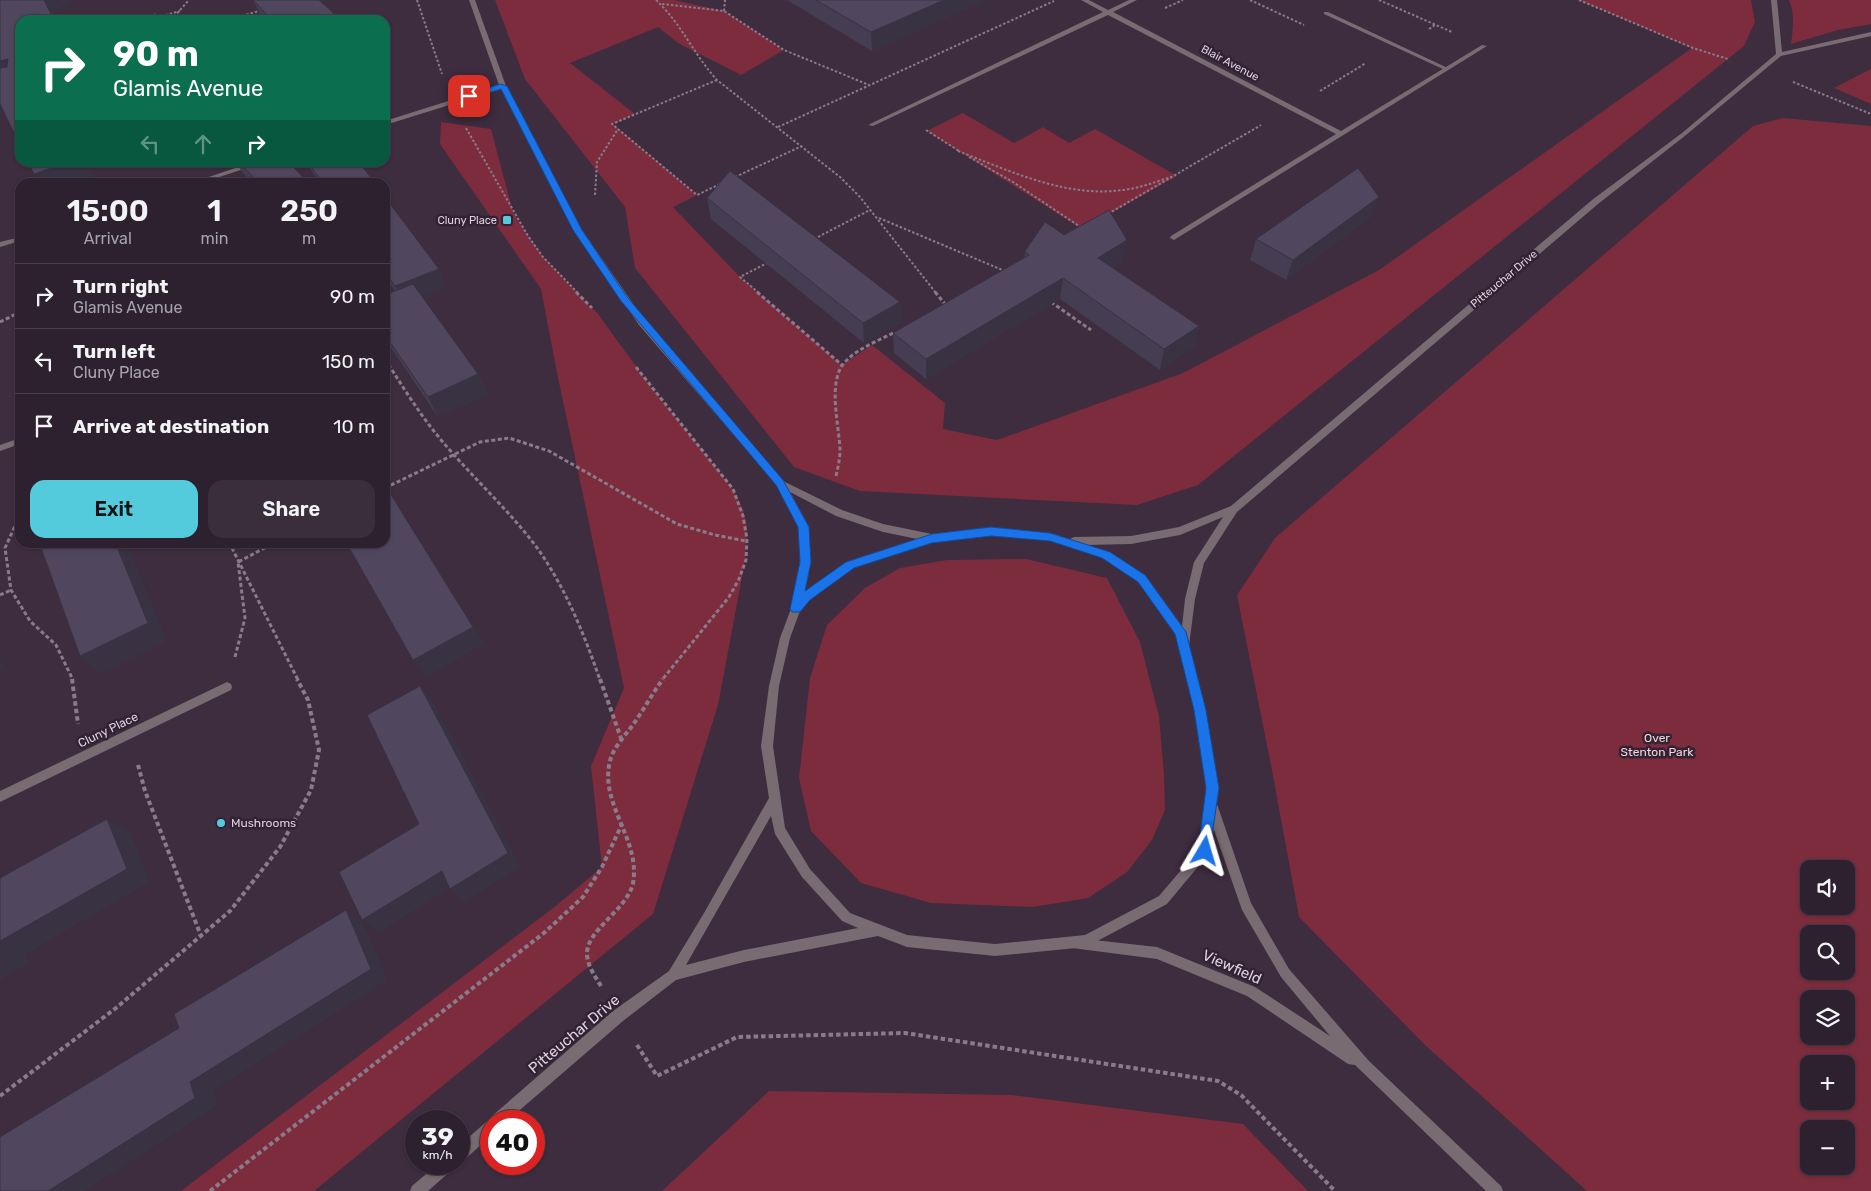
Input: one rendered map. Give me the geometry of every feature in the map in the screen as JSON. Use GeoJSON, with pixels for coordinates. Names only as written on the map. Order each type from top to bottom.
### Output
{"type":"FeatureCollection","features":[{"type":"Feature","properties":{"kind":"street"},"geometry":{"type":"LineString","coordinates":[[472,0],[503,86],[578,230],[624,299],[780,483],[804,527],[806,562],[796,609],[785,638],[774,686],[767,746],[779,830],[806,873],[846,917],[877,930],[907,941],[995,950],[1086,941],[1163,900],[1205,851],[1213,788],[1200,710],[1180,632],[1142,578],[1106,555],[1050,537],[991,531],[932,538],[850,565],[806,597],[796,609]]}},
{"type":"Feature","properties":{"kind":"street","name":"Blair Avenue"},"geometry":{"type":"LineString","coordinates":[[1084,0],[1341,134]]}},
{"type":"Feature","properties":{"kind":"street"},"geometry":{"type":"LineString","coordinates":[[871,125],[1134,0]]}},
{"type":"Feature","properties":{"kind":"street"},"geometry":{"type":"LineString","coordinates":[[1774,0],[1779,55]]}},
{"type":"Feature","properties":{"kind":"street"},"geometry":{"type":"LineString","coordinates":[[1326,13],[1447,69]]}},
{"type":"Feature","properties":{"kind":"street","name":"Pitteuchar Drive"},"geometry":{"type":"LineString","coordinates":[[1184,649],[1190,599],[1199,562],[1234,509],[1595,202],[1684,134],[1760,69],[1779,55],[1871,34]]}},
{"type":"Feature","properties":{"kind":"street"},"geometry":{"type":"LineString","coordinates":[[1174,238],[1484,46]]}},
{"type":"Feature","properties":{"kind":"street"},"geometry":{"type":"LineString","coordinates":[[390,121],[503,86]]}},
{"type":"Feature","properties":{"kind":"street"},"geometry":{"type":"LineString","coordinates":[[211,178],[246,167]]}},
{"type":"Feature","properties":{"kind":"street"},"geometry":{"type":"LineString","coordinates":[[0,246],[15,241]]}},
{"type":"Feature","properties":{"kind":"street"},"geometry":{"type":"LineString","coordinates":[[0,448],[15,443]]}},
{"type":"Feature","properties":{"kind":"street"},"geometry":{"type":"LineString","coordinates":[[780,483],[839,513],[882,528],[932,538]]}},
{"type":"Feature","properties":{"kind":"street","name":"Pitteuchar Drive"},"geometry":{"type":"LineString","coordinates":[[1063,541],[1131,540],[1170,533],[1180,531],[1234,509]]}},
{"type":"Feature","properties":{"kind":"street","name":"Cluny Place"},"geometry":{"type":"LineString","coordinates":[[0,797],[227,687]]}},
{"type":"Feature","properties":{"kind":"street","name":"Pitteuchar Drive"},"geometry":{"type":"LineString","coordinates":[[673,975],[774,800]]}},
{"type":"Feature","properties":{"kind":"street","name":"Viewfield"},"geometry":{"type":"LineString","coordinates":[[1210,803],[1246,906],[1285,973],[1364,1066],[1496,1191]]}},
{"type":"Feature","properties":{"kind":"street","name":"Pitteuchar Drive"},"geometry":{"type":"LineString","coordinates":[[511,1110],[618,1016],[673,975],[744,956],[877,930]]}},
{"type":"Feature","properties":{"kind":"street","name":"Viewfield"},"geometry":{"type":"LineString","coordinates":[[1069,943],[1157,953],[1251,991],[1364,1066]]}},
{"type":"Feature","properties":{"kind":"street"},"geometry":{"type":"LineString","coordinates":[[470,1145],[480,1137]]}},
{"type":"Feature","properties":{"kind":"street"},"geometry":{"type":"LineString","coordinates":[[417,1191],[435,1175]]}},
{"type":"Feature","properties":{"kind":"path"},"geometry":{"type":"LineString","coordinates":[[176,15],[189,0]]}},
{"type":"Feature","properties":{"kind":"path"},"geometry":{"type":"LineString","coordinates":[[417,0],[452,102],[528,236],[543,257],[598,314],[624,299]]}},
{"type":"Feature","properties":{"kind":"path"},"geometry":{"type":"LineString","coordinates":[[656,0],[675,20],[708,71],[717,80],[840,177],[860,197],[945,304],[937,308]]}},
{"type":"Feature","properties":{"kind":"path"},"geometry":{"type":"LineString","coordinates":[[724,11],[725,0]]}},
{"type":"Feature","properties":{"kind":"path"},"geometry":{"type":"LineString","coordinates":[[778,127],[1057,0]]}},
{"type":"Feature","properties":{"kind":"path"},"geometry":{"type":"LineString","coordinates":[[1379,0],[1484,46]]}},
{"type":"Feature","properties":{"kind":"path"},"geometry":{"type":"LineString","coordinates":[[1579,0],[1693,48],[1760,69],[1871,114]]}},
{"type":"Feature","properties":{"kind":"path"},"geometry":{"type":"LineString","coordinates":[[661,4],[724,11],[784,50],[870,85]]}},
{"type":"Feature","properties":{"kind":"path"},"geometry":{"type":"LineString","coordinates":[[246,15],[266,9]]}},
{"type":"Feature","properties":{"kind":"path"},"geometry":{"type":"LineString","coordinates":[[166,15],[180,11]]}},
{"type":"Feature","properties":{"kind":"path"},"geometry":{"type":"LineString","coordinates":[[1108,214],[1177,176],[1435,25]]}},
{"type":"Feature","properties":{"kind":"path"},"geometry":{"type":"LineString","coordinates":[[717,80],[612,124],[697,195],[723,183]]}},
{"type":"Feature","properties":{"kind":"path"},"geometry":{"type":"LineString","coordinates":[[901,111],[958,151],[1013,182],[1082,229],[1091,224]]}},
{"type":"Feature","properties":{"kind":"path"},"geometry":{"type":"LineString","coordinates":[[595,202],[597,162],[618,129]]}},
{"type":"Feature","properties":{"kind":"path"},"geometry":{"type":"LineString","coordinates":[[732,179],[802,146]]}},
{"type":"Feature","properties":{"kind":"path"},"geometry":{"type":"LineString","coordinates":[[958,151],[1019,174],[1082,191],[1116,191],[1177,176]]}},
{"type":"Feature","properties":{"kind":"path"},"geometry":{"type":"LineString","coordinates":[[810,241],[870,210]]}},
{"type":"Feature","properties":{"kind":"path"},"geometry":{"type":"LineString","coordinates":[[877,217],[1005,270],[1013,276]]}},
{"type":"Feature","properties":{"kind":"path"},"geometry":{"type":"LineString","coordinates":[[775,259],[740,277],[842,365]]}},
{"type":"Feature","properties":{"kind":"path"},"geometry":{"type":"LineString","coordinates":[[996,275],[1013,266]]}},
{"type":"Feature","properties":{"kind":"path"},"geometry":{"type":"LineString","coordinates":[[1044,298],[1091,330]]}},
{"type":"Feature","properties":{"kind":"path"},"geometry":{"type":"LineString","coordinates":[[0,322],[15,314]]}},
{"type":"Feature","properties":{"kind":"path"},"geometry":{"type":"LineString","coordinates":[[827,506],[840,460],[835,386],[842,365],[896,331]]}},
{"type":"Feature","properties":{"kind":"path"},"geometry":{"type":"LineString","coordinates":[[589,965],[587,951],[597,935],[623,907],[633,884],[634,860],[626,831],[615,808],[608,780],[610,762],[653,692],[722,608],[740,580],[745,561],[747,527],[743,509],[732,489],[632,360]]}},
{"type":"Feature","properties":{"kind":"path"},"geometry":{"type":"LineString","coordinates":[[390,367],[428,425],[455,453],[539,551],[562,589],[622,741]]}},
{"type":"Feature","properties":{"kind":"path"},"geometry":{"type":"LineString","coordinates":[[390,486],[480,442],[509,438],[550,452],[644,507],[678,524],[715,535],[746,541]]}},
{"type":"Feature","properties":{"kind":"path"},"geometry":{"type":"LineString","coordinates":[[15,526],[5,548],[11,590],[30,621],[56,646],[74,683],[82,757]]}},
{"type":"Feature","properties":{"kind":"path"},"geometry":{"type":"LineString","coordinates":[[0,1096],[116,1008],[230,911],[280,847],[311,790],[320,750],[308,700],[232,548]]}},
{"type":"Feature","properties":{"kind":"path"},"geometry":{"type":"LineString","coordinates":[[238,562],[265,548]]}},
{"type":"Feature","properties":{"kind":"path"},"geometry":{"type":"LineString","coordinates":[[227,687],[245,618],[238,562]]}},
{"type":"Feature","properties":{"kind":"path"},"geometry":{"type":"LineString","coordinates":[[0,595],[11,590]]}},
{"type":"Feature","properties":{"kind":"path"},"geometry":{"type":"LineString","coordinates":[[130,734],[145,791],[201,936]]}},
{"type":"Feature","properties":{"kind":"path"},"geometry":{"type":"LineString","coordinates":[[210,1191],[544,934],[583,897],[602,867],[622,824]]}},
{"type":"Feature","properties":{"kind":"path"},"geometry":{"type":"LineString","coordinates":[[658,1076],[737,1038],[905,1033],[1218,1081],[1241,1095],[1335,1191]]}},
{"type":"Feature","properties":{"kind":"green space"},"geometry":{"type":"Polygon","coordinates":[[[495,0],[674,0],[724,11],[784,50],[741,75],[678,43],[658,27],[570,63],[635,114],[613,124],[697,195],[673,207],[740,277],[842,365],[872,345],[945,403],[943,429],[997,440],[1183,373],[1379,270],[1692,48],[1579,0],[1751,0],[1755,22],[1744,46],[1198,485],[1137,505],[860,491],[794,467],[635,268],[625,207],[525,79],[495,0]]]}},
{"type":"Feature","properties":{"kind":"green space"},"geometry":{"type":"Polygon","coordinates":[[[1789,0],[1871,0],[1871,24],[1838,30],[1791,44],[1793,16],[1789,0]]]}},
{"type":"Feature","properties":{"kind":"green space"},"geometry":{"type":"Polygon","coordinates":[[[1871,69],[1871,104],[1834,88],[1871,69]]]}},
{"type":"Feature","properties":{"kind":"green space"},"geometry":{"type":"Polygon","coordinates":[[[963,113],[1014,143],[1043,127],[1069,143],[1095,129],[1177,176],[1082,229],[927,131],[963,113]]]}},
{"type":"Feature","properties":{"kind":"green space","name":"Over Stenton Park"},"geometry":{"type":"Polygon","coordinates":[[[1783,118],[1871,126],[1871,1191],[1587,1191],[1425,1045],[1299,917],[1237,595],[1275,538],[1753,126],[1783,118]]]}},
{"type":"Feature","properties":{"kind":"green space"},"geometry":{"type":"Polygon","coordinates":[[[441,122],[491,129],[513,212],[528,236],[543,257],[598,314],[648,383],[733,489],[743,509],[747,527],[745,561],[718,705],[653,914],[413,1110],[405,1110],[405,1117],[314,1191],[181,1191],[557,905],[602,867],[591,766],[624,688],[541,289],[440,144],[441,122]]]}},
{"type":"Feature","properties":{"kind":"green space"},"geometry":{"type":"Polygon","coordinates":[[[1026,559],[1107,578],[1140,642],[1159,716],[1164,775],[1165,810],[1152,840],[1127,872],[1088,898],[1033,907],[931,903],[861,883],[811,831],[799,778],[810,678],[827,625],[865,588],[900,568],[947,560],[1026,559]]]}},
{"type":"Feature","properties":{"kind":"green space"},"geometry":{"type":"Polygon","coordinates":[[[769,1091],[1012,1095],[1243,1124],[1308,1191],[662,1191],[769,1091]]]}},
{"type":"Feature","properties":{"kind":"building"},"geometry":{"type":"Polygon","coordinates":[[[0,0],[44,0],[52,15],[15,15],[15,135],[0,104],[0,68],[7,67],[8,59],[0,61],[0,0]]]}},
{"type":"Feature","properties":{"kind":"building"},"geometry":{"type":"Polygon","coordinates":[[[253,0],[319,0],[336,15],[267,15],[253,0]]]}},
{"type":"Feature","properties":{"kind":"building"},"geometry":{"type":"Polygon","coordinates":[[[816,0],[944,0],[871,32],[816,0]]]}},
{"type":"Feature","properties":{"kind":"building"},"geometry":{"type":"Polygon","coordinates":[[[30,167],[54,167],[34,174],[30,167]]]}},
{"type":"Feature","properties":{"kind":"building"},"geometry":{"type":"Polygon","coordinates":[[[244,167],[294,167],[303,178],[254,178],[244,167]]]}},
{"type":"Feature","properties":{"kind":"building"},"geometry":{"type":"Polygon","coordinates":[[[312,167],[363,167],[371,178],[319,178],[312,167]]]}},
{"type":"Feature","properties":{"kind":"building"},"geometry":{"type":"Polygon","coordinates":[[[1358,168],[1379,197],[1293,260],[1256,239],[1358,168]]]}},
{"type":"Feature","properties":{"kind":"building"},"geometry":{"type":"Polygon","coordinates":[[[730,171],[900,302],[863,323],[707,198],[730,171]]]}},
{"type":"Feature","properties":{"kind":"building"},"geometry":{"type":"Polygon","coordinates":[[[390,204],[439,269],[395,286],[390,279],[390,204]]]}},
{"type":"Feature","properties":{"kind":"building"},"geometry":{"type":"Polygon","coordinates":[[[1109,210],[1127,240],[1098,258],[1199,326],[1164,349],[1063,278],[926,359],[893,333],[1029,255],[1025,251],[1045,222],[1064,235],[1109,210]]]}},
{"type":"Feature","properties":{"kind":"building"},"geometry":{"type":"Polygon","coordinates":[[[413,284],[478,374],[428,397],[390,342],[390,293],[413,284]]]}},
{"type":"Feature","properties":{"kind":"building"},"geometry":{"type":"Polygon","coordinates":[[[390,493],[473,627],[413,660],[349,548],[390,548],[390,493]]]}},
{"type":"Feature","properties":{"kind":"building"},"geometry":{"type":"Polygon","coordinates":[[[41,548],[117,548],[148,623],[80,656],[41,548]]]}},
{"type":"Feature","properties":{"kind":"building"},"geometry":{"type":"Polygon","coordinates":[[[420,686],[508,853],[450,889],[442,871],[362,920],[339,872],[419,824],[367,715],[420,686]]]}},
{"type":"Feature","properties":{"kind":"building"},"geometry":{"type":"Polygon","coordinates":[[[107,819],[127,869],[0,941],[0,878],[107,819]]]}},
{"type":"Feature","properties":{"kind":"building"},"geometry":{"type":"Polygon","coordinates":[[[346,910],[371,969],[190,1082],[195,1098],[48,1191],[0,1191],[0,1137],[179,1028],[174,1014],[346,910]]]}},
{"type":"Feature","properties":{"kind":"place","name":"Cluny Place"},"geometry":{"type":"Point","coordinates":[507,220]}},
{"type":"Feature","properties":{"kind":"place","name":"Mushrooms"},"geometry":{"type":"Point","coordinates":[221,823]}},
{"type":"Feature","properties":{"kind":"route"},"geometry":{"type":"LineString","coordinates":[[469,96],[503,86],[578,230],[624,299],[642,323],[780,483],[804,527],[806,562],[796,609],[806,597],[850,565],[932,538],[991,531],[1050,537],[1063,541],[1106,555],[1142,578],[1180,632],[1200,710],[1213,788],[1205,851]]}}]}
